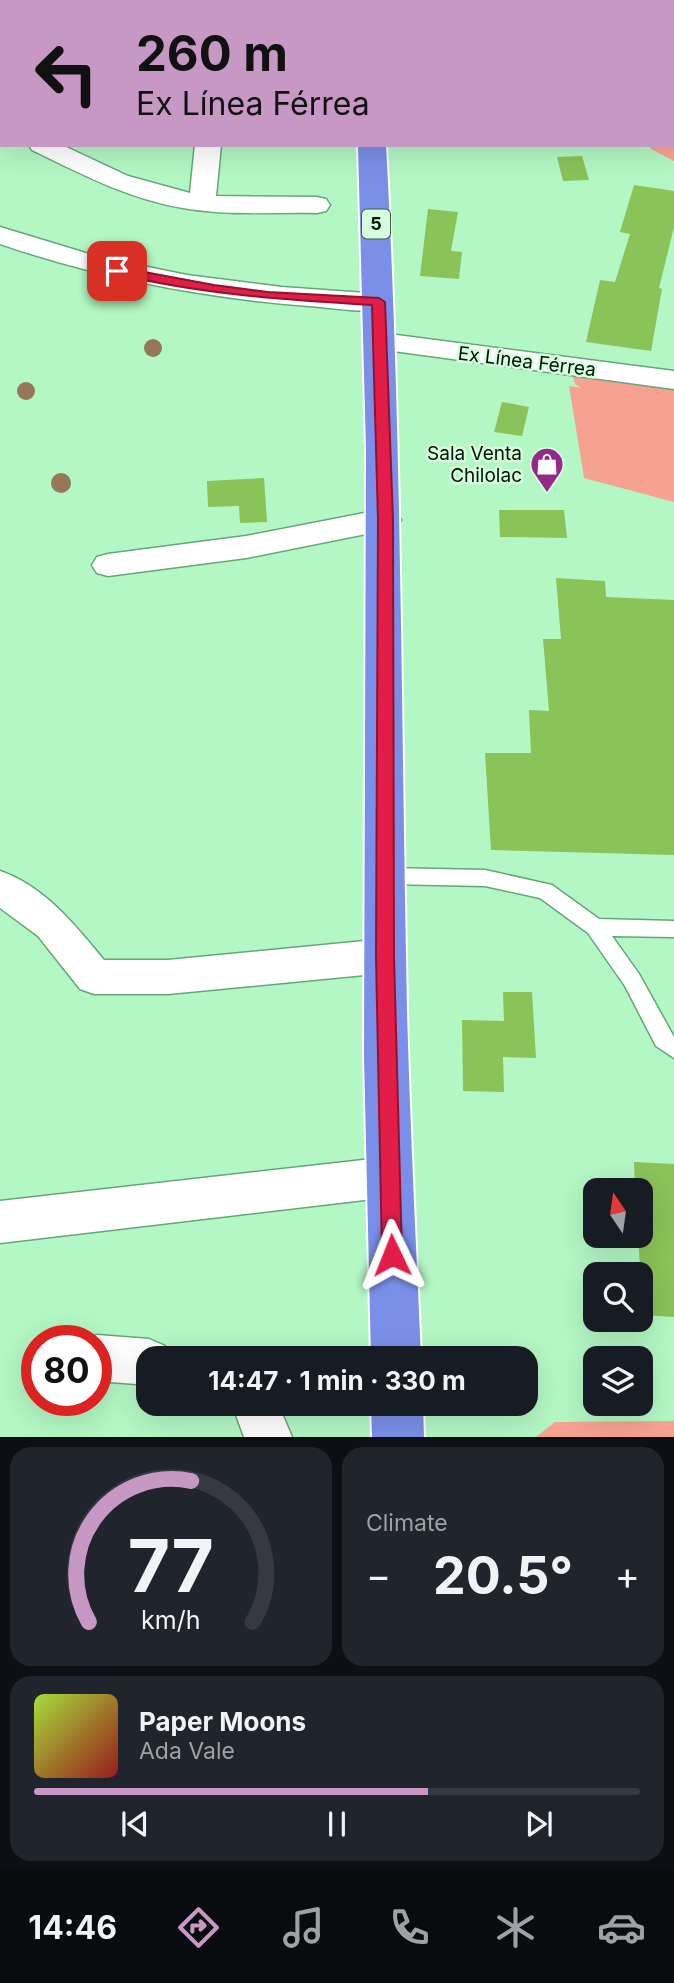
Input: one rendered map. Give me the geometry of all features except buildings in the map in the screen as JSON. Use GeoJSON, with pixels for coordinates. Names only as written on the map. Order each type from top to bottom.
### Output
{"type":"FeatureCollection","features":[{"type":"Feature","properties":{"kind":"highway","name":"5"},"geometry":{"type":"LineString","coordinates":[[372,147],[386,520],[385,956],[396,1346]]}},
{"type":"Feature","properties":{"kind":"highway"},"geometry":{"type":"LineString","coordinates":[[397,1416],[398,1437]]}},
{"type":"Feature","properties":{"kind":"street"},"geometry":{"type":"LineString","coordinates":[[45,147],[121,182],[157,194],[202,203],[317,205]]}},
{"type":"Feature","properties":{"kind":"street"},"geometry":{"type":"LineString","coordinates":[[202,203],[208,147]]}},
{"type":"Feature","properties":{"kind":"street"},"geometry":{"type":"LineString","coordinates":[[0,234],[74,259],[162,280],[268,296],[379,302]]}},
{"type":"Feature","properties":{"kind":"street","name":"Ex Línea Férrea"},"geometry":{"type":"LineString","coordinates":[[381,342],[674,380]]}},
{"type":"Feature","properties":{"kind":"street"},"geometry":{"type":"LineString","coordinates":[[108,565],[246,547],[386,520]]}},
{"type":"Feature","properties":{"kind":"street"},"geometry":{"type":"LineString","coordinates":[[0,887],[52,925],[94,976],[168,977],[385,956]]}},
{"type":"Feature","properties":{"kind":"street"},"geometry":{"type":"LineString","coordinates":[[0,1222],[390,1177]]}},
{"type":"Feature","properties":{"kind":"street"},"geometry":{"type":"LineString","coordinates":[[112,1359],[136,1361]]}},
{"type":"Feature","properties":{"kind":"street"},"geometry":{"type":"LineString","coordinates":[[260,1416],[268,1437]]}},
{"type":"Feature","properties":{"kind":"lane"},"geometry":{"type":"LineString","coordinates":[[386,876],[485,878],[545,891],[595,927],[632,979],[663,1040],[674,1049]]}},
{"type":"Feature","properties":{"kind":"lane"},"geometry":{"type":"LineString","coordinates":[[595,927],[674,929]]}},
{"type":"Feature","properties":{"kind":"shaded area"},"geometry":{"type":"Polygon","coordinates":[[[650,147],[674,147],[674,161],[650,147]]]}},
{"type":"Feature","properties":{"kind":"shaded area"},"geometry":{"type":"Polygon","coordinates":[[[577,370],[674,383],[674,502],[584,478],[569,386],[581,388],[575,384],[573,378],[577,370]]]}},
{"type":"Feature","properties":{"kind":"shaded area"},"geometry":{"type":"Polygon","coordinates":[[[674,1421],[674,1437],[536,1437],[555,1422],[674,1421]]]}},
{"type":"Feature","properties":{"kind":"place","name":"Sala Venta Chilolac"},"geometry":{"type":"Point","coordinates":[547,494]}},
{"type":"Feature","properties":{"kind":"route"},"geometry":{"type":"LineString","coordinates":[[117,271],[268,296],[379,302],[386,520],[385,956],[392,1255]]}}]}
